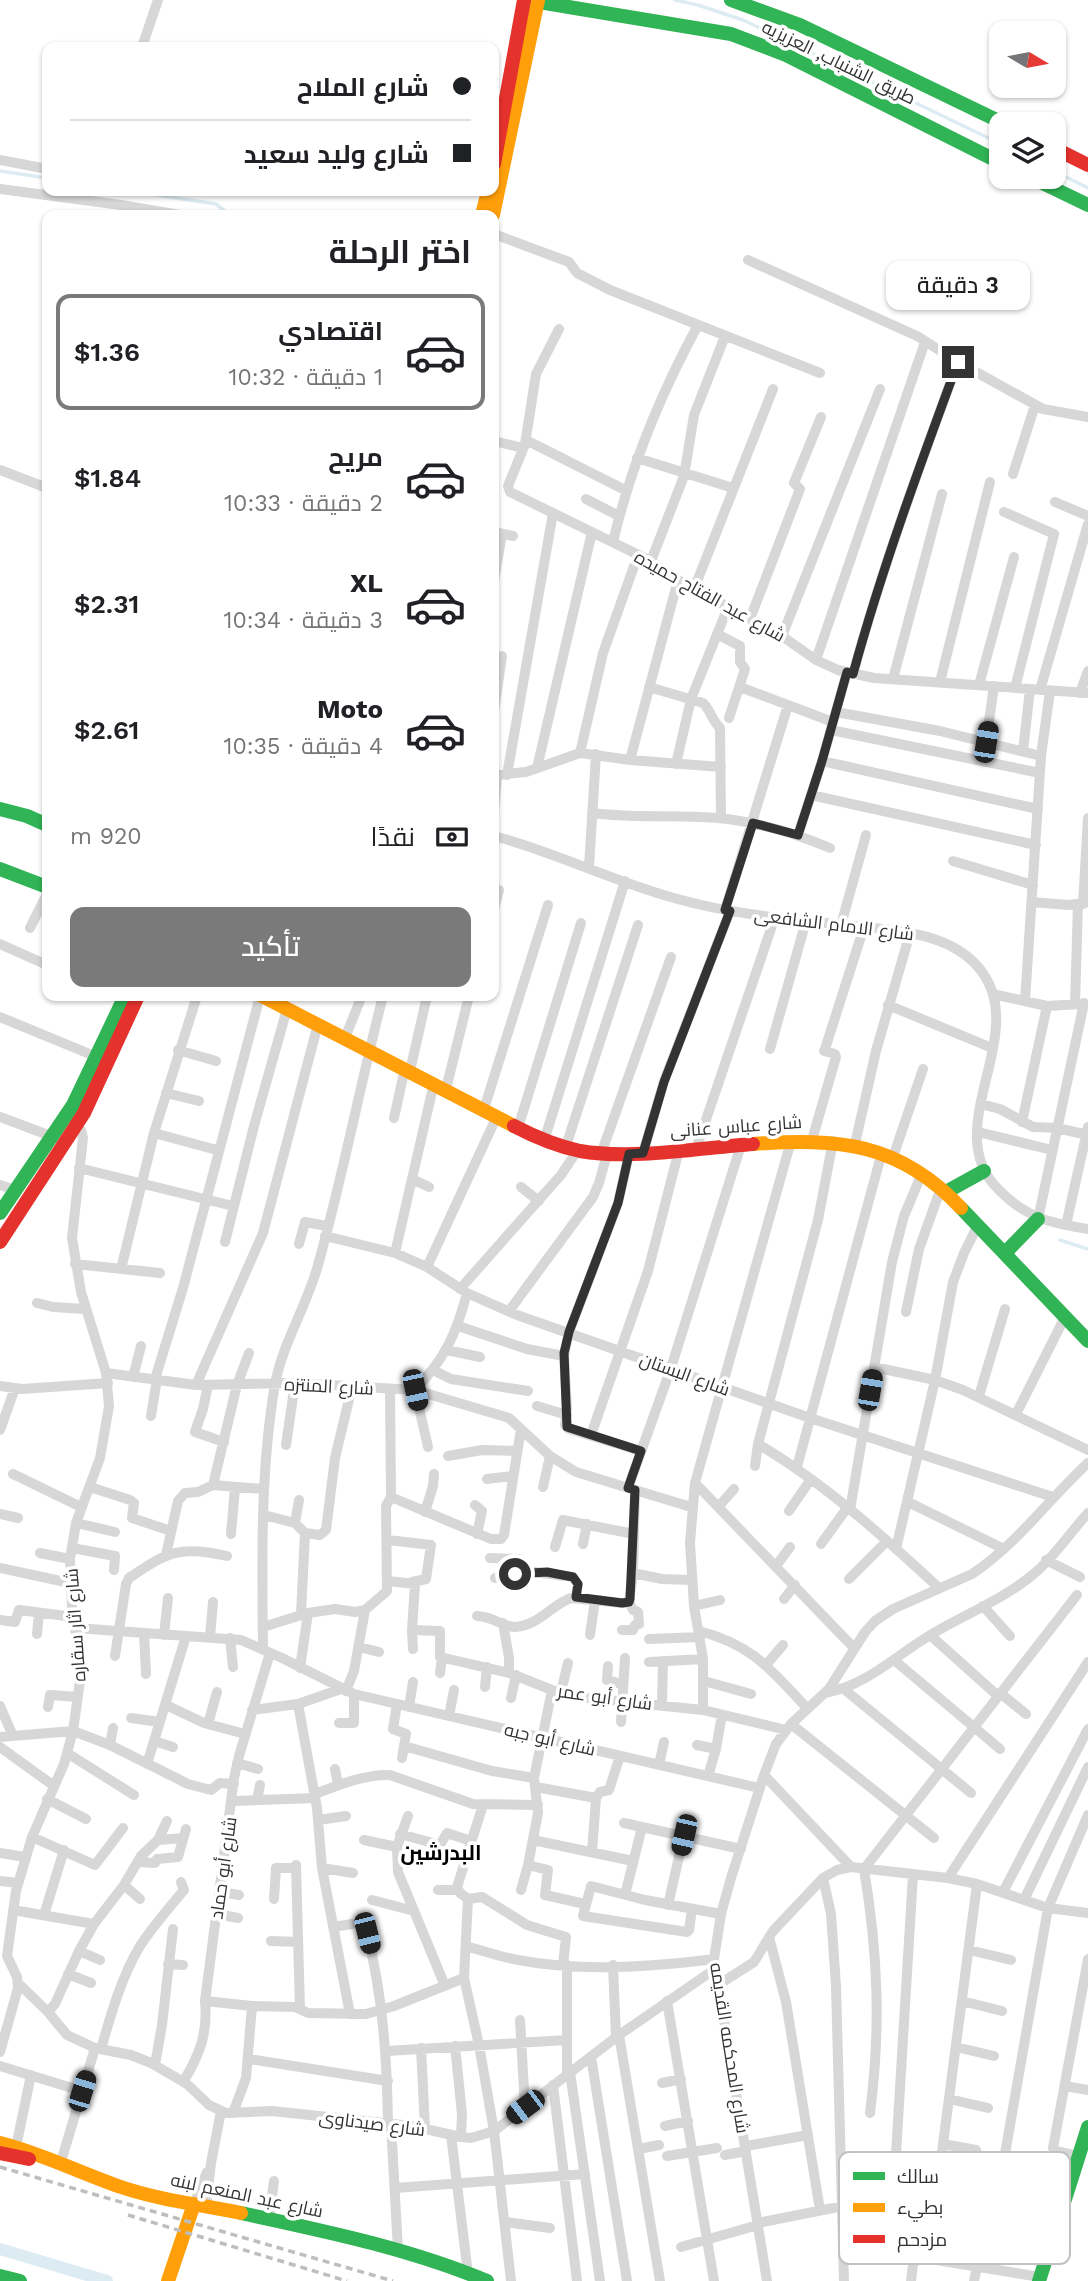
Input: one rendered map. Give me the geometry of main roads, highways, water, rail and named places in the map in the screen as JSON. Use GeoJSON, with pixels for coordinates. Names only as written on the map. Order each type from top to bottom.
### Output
{"type":"FeatureCollection","features":[{"type":"Feature","properties":{"kind":"waterway"},"geometry":{"type":"LineString","coordinates":[[675,0],[743,20],[989,138]]}},
{"type":"Feature","properties":{"kind":"waterway"},"geometry":{"type":"LineString","coordinates":[[0,171],[42,177]]}},
{"type":"Feature","properties":{"kind":"waterway"},"geometry":{"type":"LineString","coordinates":[[1066,177],[1088,188]]}},
{"type":"Feature","properties":{"kind":"waterway"},"geometry":{"type":"LineString","coordinates":[[163,196],[216,204],[224,210]]}},
{"type":"Feature","properties":{"kind":"waterway"},"geometry":{"type":"LineString","coordinates":[[1060,1240],[1088,1249]]}},
{"type":"Feature","properties":{"kind":"waterway"},"geometry":{"type":"LineString","coordinates":[[0,2249],[107,2281]]}},
{"type":"Feature","properties":{"kind":"railway"},"geometry":{"type":"LineString","coordinates":[[0,2167],[393,2281]]}},
{"type":"Feature","properties":{"kind":"railway"},"geometry":{"type":"LineString","coordinates":[[128,2215],[347,2281]]}},
{"type":"Feature","properties":{"kind":"district","name":"البدرشين"},"geometry":{"type":"Point","coordinates":[441,1852]}}]}
